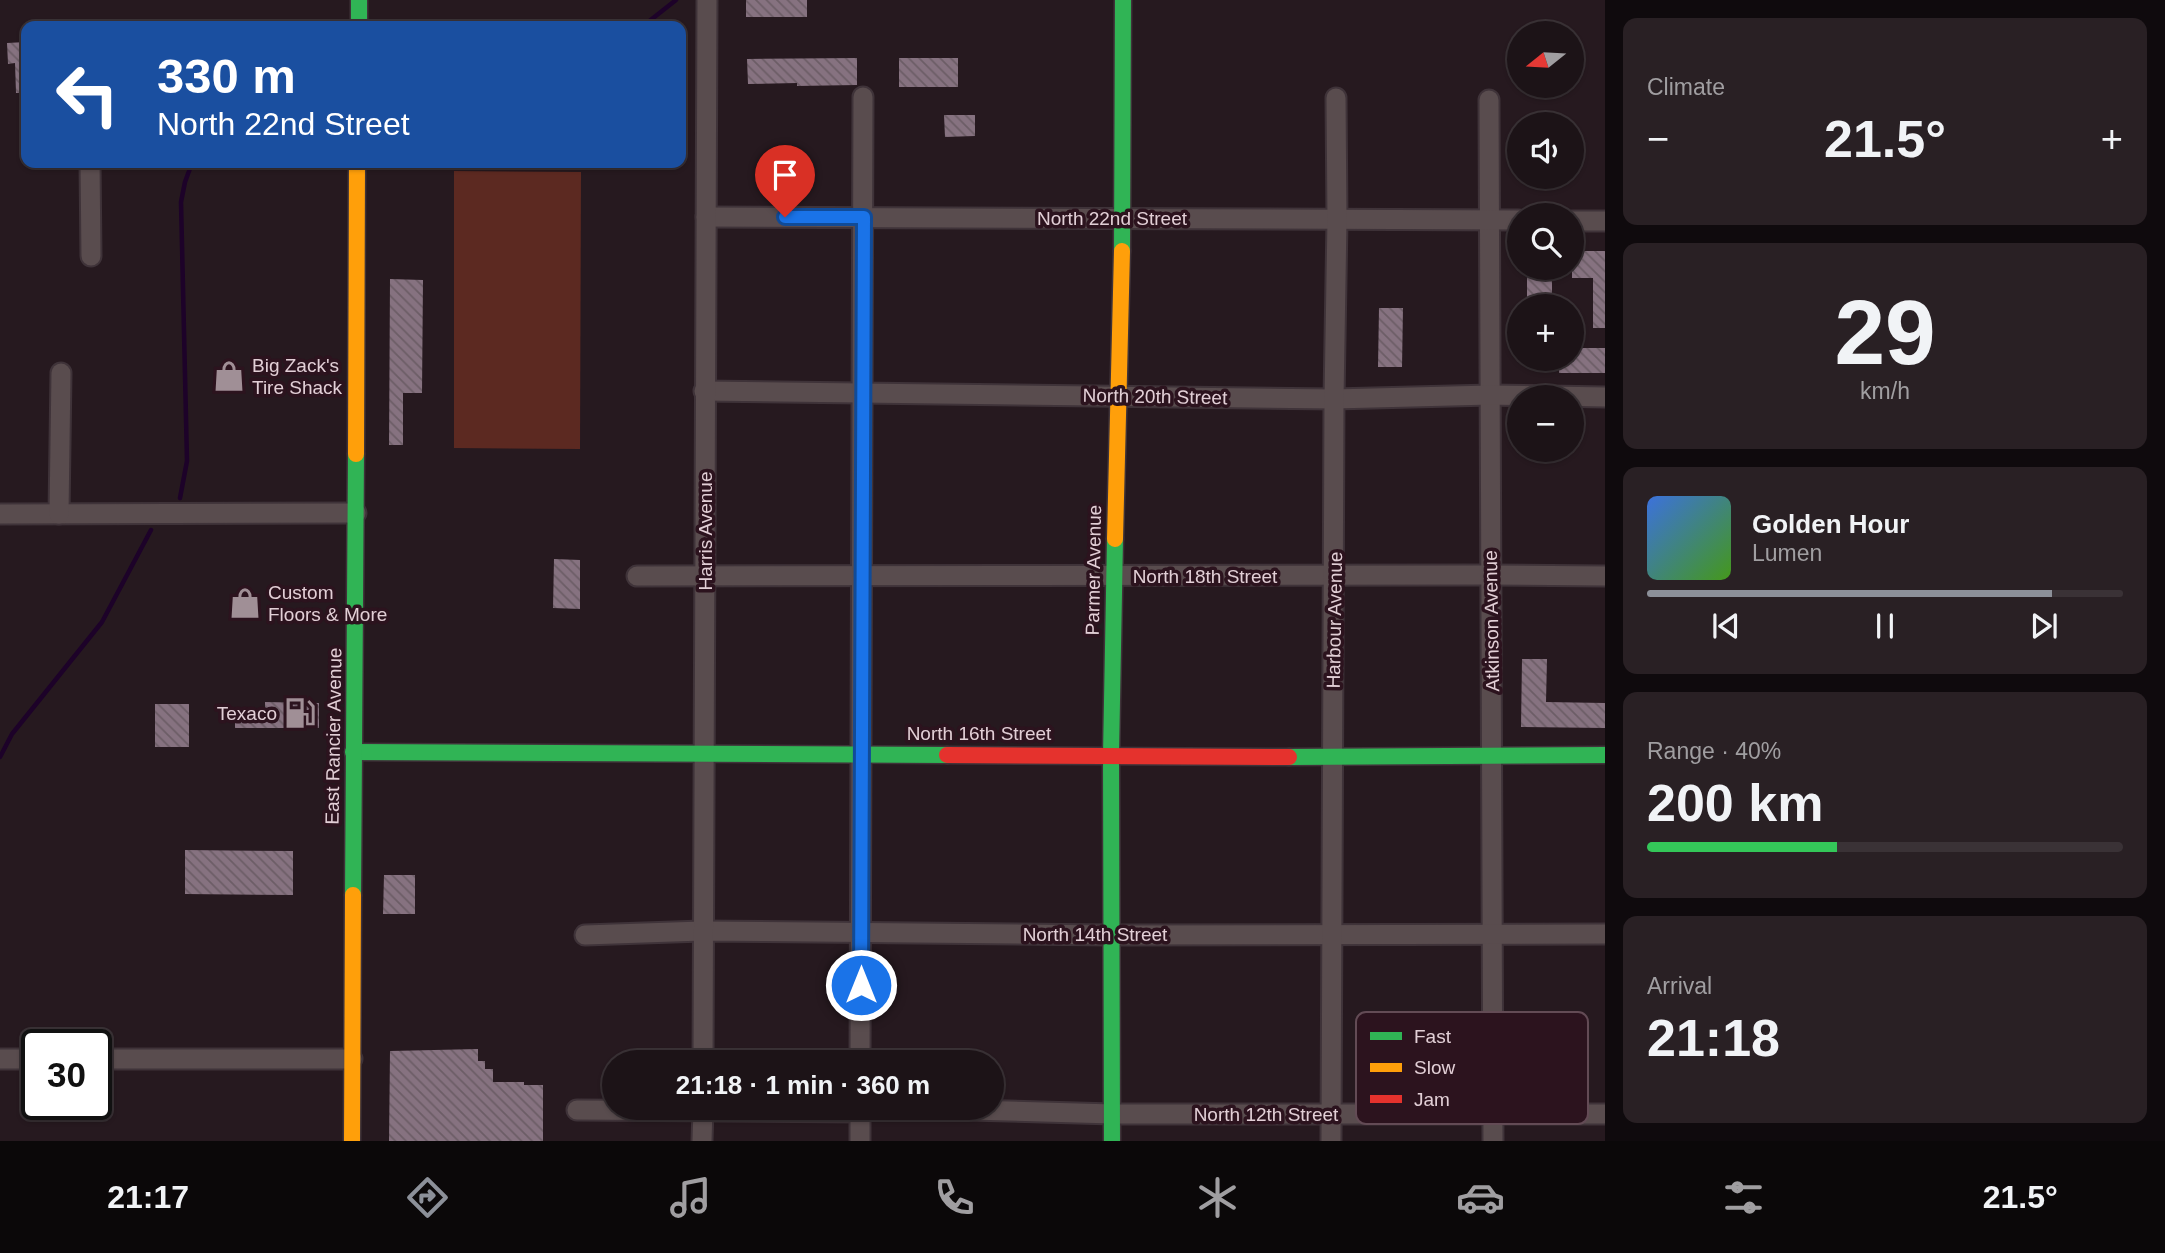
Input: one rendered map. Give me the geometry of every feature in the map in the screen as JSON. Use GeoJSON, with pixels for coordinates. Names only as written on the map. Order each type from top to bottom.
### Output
{"type":"FeatureCollection","features":[{"type":"Feature","properties":{"kind":"street"},"geometry":{"type":"LineString","coordinates":[[359,0],[359,21]]}},
{"type":"Feature","properties":{"kind":"street","name":"Harris Avenue"},"geometry":{"type":"LineString","coordinates":[[702,1050],[707,0]]}},
{"type":"Feature","properties":{"kind":"street","name":"Parmer Avenue"},"geometry":{"type":"LineString","coordinates":[[1112,1141],[1111,755],[1123,218],[1123,0]]}},
{"type":"Feature","properties":{"kind":"street"},"geometry":{"type":"LineString","coordinates":[[860,1050],[863,97]]}},
{"type":"Feature","properties":{"kind":"street","name":"Harbour Avenue"},"geometry":{"type":"LineString","coordinates":[[1331,1141],[1336,98]]}},
{"type":"Feature","properties":{"kind":"street","name":"Atkinson Avenue"},"geometry":{"type":"LineString","coordinates":[[1489,100],[1492,1012]]}},
{"type":"Feature","properties":{"kind":"street"},"geometry":{"type":"LineString","coordinates":[[90,168],[91,256]]}},
{"type":"Feature","properties":{"kind":"street","name":"East Rancier Avenue"},"geometry":{"type":"LineString","coordinates":[[352,1141],[357,168]]}},
{"type":"Feature","properties":{"kind":"street","name":"North 22nd Street"},"geometry":{"type":"LineString","coordinates":[[706,217],[1507,220]]}},
{"type":"Feature","properties":{"kind":"street"},"geometry":{"type":"LineString","coordinates":[[1584,220],[1605,220]]}},
{"type":"Feature","properties":{"kind":"street"},"geometry":{"type":"LineString","coordinates":[[59,514],[61,373]]}},
{"type":"Feature","properties":{"kind":"street","name":"North 20th Street"},"geometry":{"type":"LineString","coordinates":[[704,391],[1334,399],[1490,395],[1605,397]]}},
{"type":"Feature","properties":{"kind":"street"},"geometry":{"type":"LineString","coordinates":[[0,513],[356,513]]}},
{"type":"Feature","properties":{"kind":"street","name":"North 18th Street"},"geometry":{"type":"LineString","coordinates":[[637,576],[1605,576]]}},
{"type":"Feature","properties":{"kind":"street","name":"North 16th Street"},"geometry":{"type":"LineString","coordinates":[[354,751],[1332,757],[1605,755]]}},
{"type":"Feature","properties":{"kind":"street","name":"North 14th Street"},"geometry":{"type":"LineString","coordinates":[[585,935],[702,931],[1112,935],[1605,934]]}},
{"type":"Feature","properties":{"kind":"street"},"geometry":{"type":"LineString","coordinates":[[0,1059],[21,1059]]}},
{"type":"Feature","properties":{"kind":"street"},"geometry":{"type":"LineString","coordinates":[[112,1059],[352,1059]]}},
{"type":"Feature","properties":{"kind":"street"},"geometry":{"type":"LineString","coordinates":[[577,1110],[602,1110]]}},
{"type":"Feature","properties":{"kind":"street","name":"North 12th Street"},"geometry":{"type":"LineString","coordinates":[[1004,1111],[1356,1115]]}},
{"type":"Feature","properties":{"kind":"street"},"geometry":{"type":"LineString","coordinates":[[702,1141],[703,1120]]}},
{"type":"Feature","properties":{"kind":"street"},"geometry":{"type":"LineString","coordinates":[[860,1120],[860,1141]]}},
{"type":"Feature","properties":{"kind":"shaded area"},"geometry":{"type":"Polygon","coordinates":[[[454,171],[581,172],[580,449],[454,448],[454,171]]]}},
{"type":"Feature","properties":{"kind":"building"},"geometry":{"type":"Polygon","coordinates":[[[746,0],[807,0],[807,17],[746,17],[746,0]]]}},
{"type":"Feature","properties":{"kind":"building"},"geometry":{"type":"Polygon","coordinates":[[[21,42],[21,93],[16,93],[15,63],[8,64],[7,43],[21,42]]]}},
{"type":"Feature","properties":{"kind":"building"},"geometry":{"type":"Polygon","coordinates":[[[857,58],[857,85],[748,84],[747,59],[857,58]]]}},
{"type":"Feature","properties":{"kind":"building"},"geometry":{"type":"Polygon","coordinates":[[[899,58],[958,58],[958,87],[899,87],[899,58]]]}},
{"type":"Feature","properties":{"kind":"building"},"geometry":{"type":"Polygon","coordinates":[[[944,115],[975,115],[975,136],[945,137],[944,115]]]}},
{"type":"Feature","properties":{"kind":"building"},"geometry":{"type":"Polygon","coordinates":[[[1584,251],[1605,251],[1605,328],[1593,328],[1593,278],[1584,278],[1584,251]]]}},
{"type":"Feature","properties":{"kind":"building"},"geometry":{"type":"Polygon","coordinates":[[[390,279],[423,280],[422,393],[403,393],[403,445],[389,445],[390,279]]]}},
{"type":"Feature","properties":{"kind":"building"},"geometry":{"type":"Polygon","coordinates":[[[1527,280],[1552,280],[1552,294],[1527,294],[1527,280]]]}},
{"type":"Feature","properties":{"kind":"building"},"geometry":{"type":"Polygon","coordinates":[[[1379,308],[1403,308],[1402,367],[1378,367],[1379,308]]]}},
{"type":"Feature","properties":{"kind":"building"},"geometry":{"type":"Polygon","coordinates":[[[1584,348],[1605,348],[1605,373],[1559,373],[1584,371],[1584,348]]]}},
{"type":"Feature","properties":{"kind":"building"},"geometry":{"type":"Polygon","coordinates":[[[554,559],[580,560],[580,609],[553,608],[554,559]]]}},
{"type":"Feature","properties":{"kind":"building"},"geometry":{"type":"Polygon","coordinates":[[[1522,659],[1547,659],[1546,702],[1605,703],[1605,728],[1521,727],[1522,659]]]}},
{"type":"Feature","properties":{"kind":"building"},"geometry":{"type":"Polygon","coordinates":[[[265,702],[319,703],[319,728],[235,728],[235,715],[265,715],[265,702]]]}},
{"type":"Feature","properties":{"kind":"building"},"geometry":{"type":"Polygon","coordinates":[[[155,704],[189,704],[189,747],[155,747],[155,704]]]}},
{"type":"Feature","properties":{"kind":"building"},"geometry":{"type":"Polygon","coordinates":[[[185,850],[293,851],[293,895],[185,894],[185,850]]]}},
{"type":"Feature","properties":{"kind":"building"},"geometry":{"type":"Polygon","coordinates":[[[384,875],[415,875],[415,914],[383,914],[384,875]]]}},
{"type":"Feature","properties":{"kind":"building"},"geometry":{"type":"Polygon","coordinates":[[[478,1049],[478,1061],[485,1061],[485,1069],[493,1069],[493,1082],[543,1085],[543,1141],[389,1141],[390,1051],[478,1049]]]}},
{"type":"Feature","properties":{"kind":"waterway"},"geometry":{"type":"LineString","coordinates":[[649,21],[676,0]]}},
{"type":"Feature","properties":{"kind":"waterway"},"geometry":{"type":"LineString","coordinates":[[180,498],[187,461],[181,202],[190,168]]}},
{"type":"Feature","properties":{"kind":"waterway"},"geometry":{"type":"LineString","coordinates":[[0,757],[12,734],[102,622],[151,530]]}},
{"type":"Feature","properties":{"kind":"traffic: fast"},"geometry":{"type":"LineString","coordinates":[[359,0],[359,21]]}},
{"type":"Feature","properties":{"kind":"traffic: fast"},"geometry":{"type":"LineString","coordinates":[[1122,251],[1123,0]]}},
{"type":"Feature","properties":{"kind":"traffic: fast"},"geometry":{"type":"LineString","coordinates":[[353,895],[356,454]]}},
{"type":"Feature","properties":{"kind":"traffic: fast"},"geometry":{"type":"LineString","coordinates":[[1112,1141],[1111,755],[1115,539]]}},
{"type":"Feature","properties":{"kind":"traffic: fast"},"geometry":{"type":"LineString","coordinates":[[353,752],[947,755]]}},
{"type":"Feature","properties":{"kind":"traffic: fast"},"geometry":{"type":"LineString","coordinates":[[1289,757],[1605,755]]}},
{"type":"Feature","properties":{"kind":"traffic: slow"},"geometry":{"type":"LineString","coordinates":[[356,454],[357,168]]}},
{"type":"Feature","properties":{"kind":"traffic: slow"},"geometry":{"type":"LineString","coordinates":[[1115,539],[1122,251]]}},
{"type":"Feature","properties":{"kind":"traffic: slow"},"geometry":{"type":"LineString","coordinates":[[352,1141],[353,895]]}},
{"type":"Feature","properties":{"kind":"traffic: jam"},"geometry":{"type":"LineString","coordinates":[[947,755],[1289,757]]}},
{"type":"Feature","properties":{"kind":"place","name":"Big Zack's Tire Shack"},"geometry":{"type":"Point","coordinates":[229,376]}},
{"type":"Feature","properties":{"kind":"place","name":"Custom Floors & More"},"geometry":{"type":"Point","coordinates":[245,603]}},
{"type":"Feature","properties":{"kind":"place","name":"Texaco"},"geometry":{"type":"Point","coordinates":[300,713]}},
{"type":"Feature","properties":{"kind":"route"},"geometry":{"type":"LineString","coordinates":[[785,217],[864,217],[861,985]]}}]}
